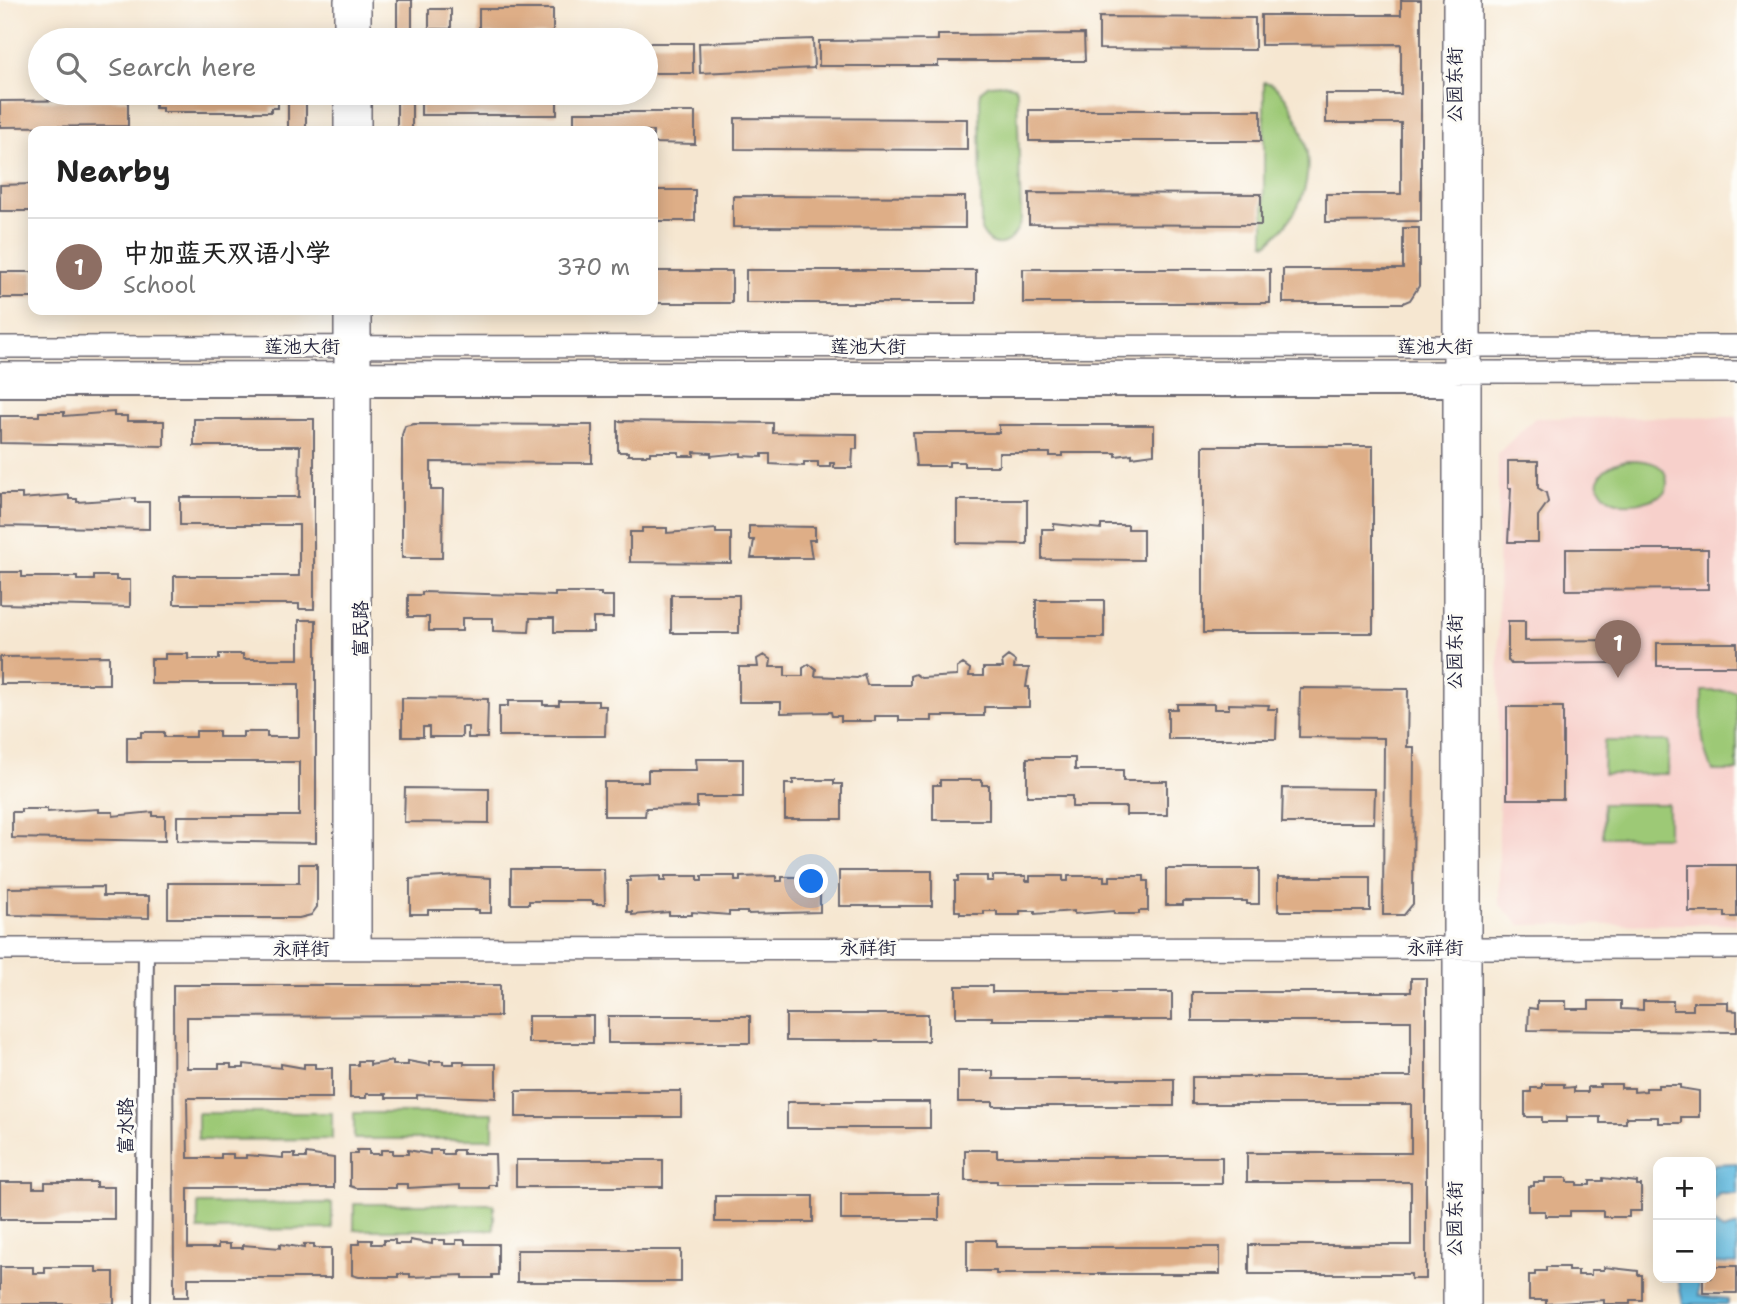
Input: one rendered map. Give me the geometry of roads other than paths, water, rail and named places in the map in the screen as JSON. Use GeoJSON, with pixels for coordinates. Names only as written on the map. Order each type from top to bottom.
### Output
{"type":"FeatureCollection","features":[{"type":"Feature","properties":{"kind":"street"},"geometry":{"type":"LineString","coordinates":[[345,0],[345,28]]}},
{"type":"Feature","properties":{"kind":"street"},"geometry":{"type":"LineString","coordinates":[[360,0],[360,28]]}},
{"type":"Feature","properties":{"kind":"street","name":"公园东街"},"geometry":{"type":"LineString","coordinates":[[1454,0],[1462,346]]}},
{"type":"Feature","properties":{"kind":"street","name":"公园东街"},"geometry":{"type":"LineString","coordinates":[[1470,0],[1459,378],[1462,947],[1470,1304]]}},
{"type":"Feature","properties":{"kind":"street"},"geometry":{"type":"LineString","coordinates":[[345,105],[345,126]]}},
{"type":"Feature","properties":{"kind":"street"},"geometry":{"type":"LineString","coordinates":[[360,105],[360,126]]}},
{"type":"Feature","properties":{"kind":"street","name":"富民路"},"geometry":{"type":"LineString","coordinates":[[346,315],[353,346]]}},
{"type":"Feature","properties":{"kind":"street","name":"富民路"},"geometry":{"type":"LineString","coordinates":[[353,948],[353,346],[359,315]]}},
{"type":"Feature","properties":{"kind":"street","name":"莲池大街"},"geometry":{"type":"LineString","coordinates":[[0,346],[1737,346]]}},
{"type":"Feature","properties":{"kind":"street","name":"莲池大街"},"geometry":{"type":"LineString","coordinates":[[0,373],[353,380],[1459,378],[1737,372]]}},
{"type":"Feature","properties":{"kind":"street"},"geometry":{"type":"LineString","coordinates":[[0,389],[353,380]]}},
{"type":"Feature","properties":{"kind":"street","name":"公园东街"},"geometry":{"type":"LineString","coordinates":[[1454,1304],[1462,947]]}},
{"type":"Feature","properties":{"kind":"street","name":"永祥街"},"geometry":{"type":"LineString","coordinates":[[0,949],[1737,947]]}},
{"type":"Feature","properties":{"kind":"street","name":"富水路"},"geometry":{"type":"LineString","coordinates":[[143,1304],[146,948]]}},
{"type":"Feature","properties":{"kind":"water"},"geometry":{"type":"Polygon","coordinates":[[[1737,1163],[1737,1194],[1719,1194],[1716,1198],[1716,1164],[1737,1163]]]}},
{"type":"Feature","properties":{"kind":"water"},"geometry":{"type":"Polygon","coordinates":[[[1716,1225],[1723,1230],[1737,1226],[1737,1264],[1716,1263],[1716,1225]]]}},
{"type":"Feature","properties":{"kind":"water"},"geometry":{"type":"Polygon","coordinates":[[[1679,1283],[1699,1283],[1699,1296],[1728,1299],[1728,1304],[1683,1304],[1679,1283]]]}},
{"type":"Feature","properties":{"kind":"place","name":"中加蓝天双语小学"},"geometry":{"type":"Point","coordinates":[1618,678]}}]}
